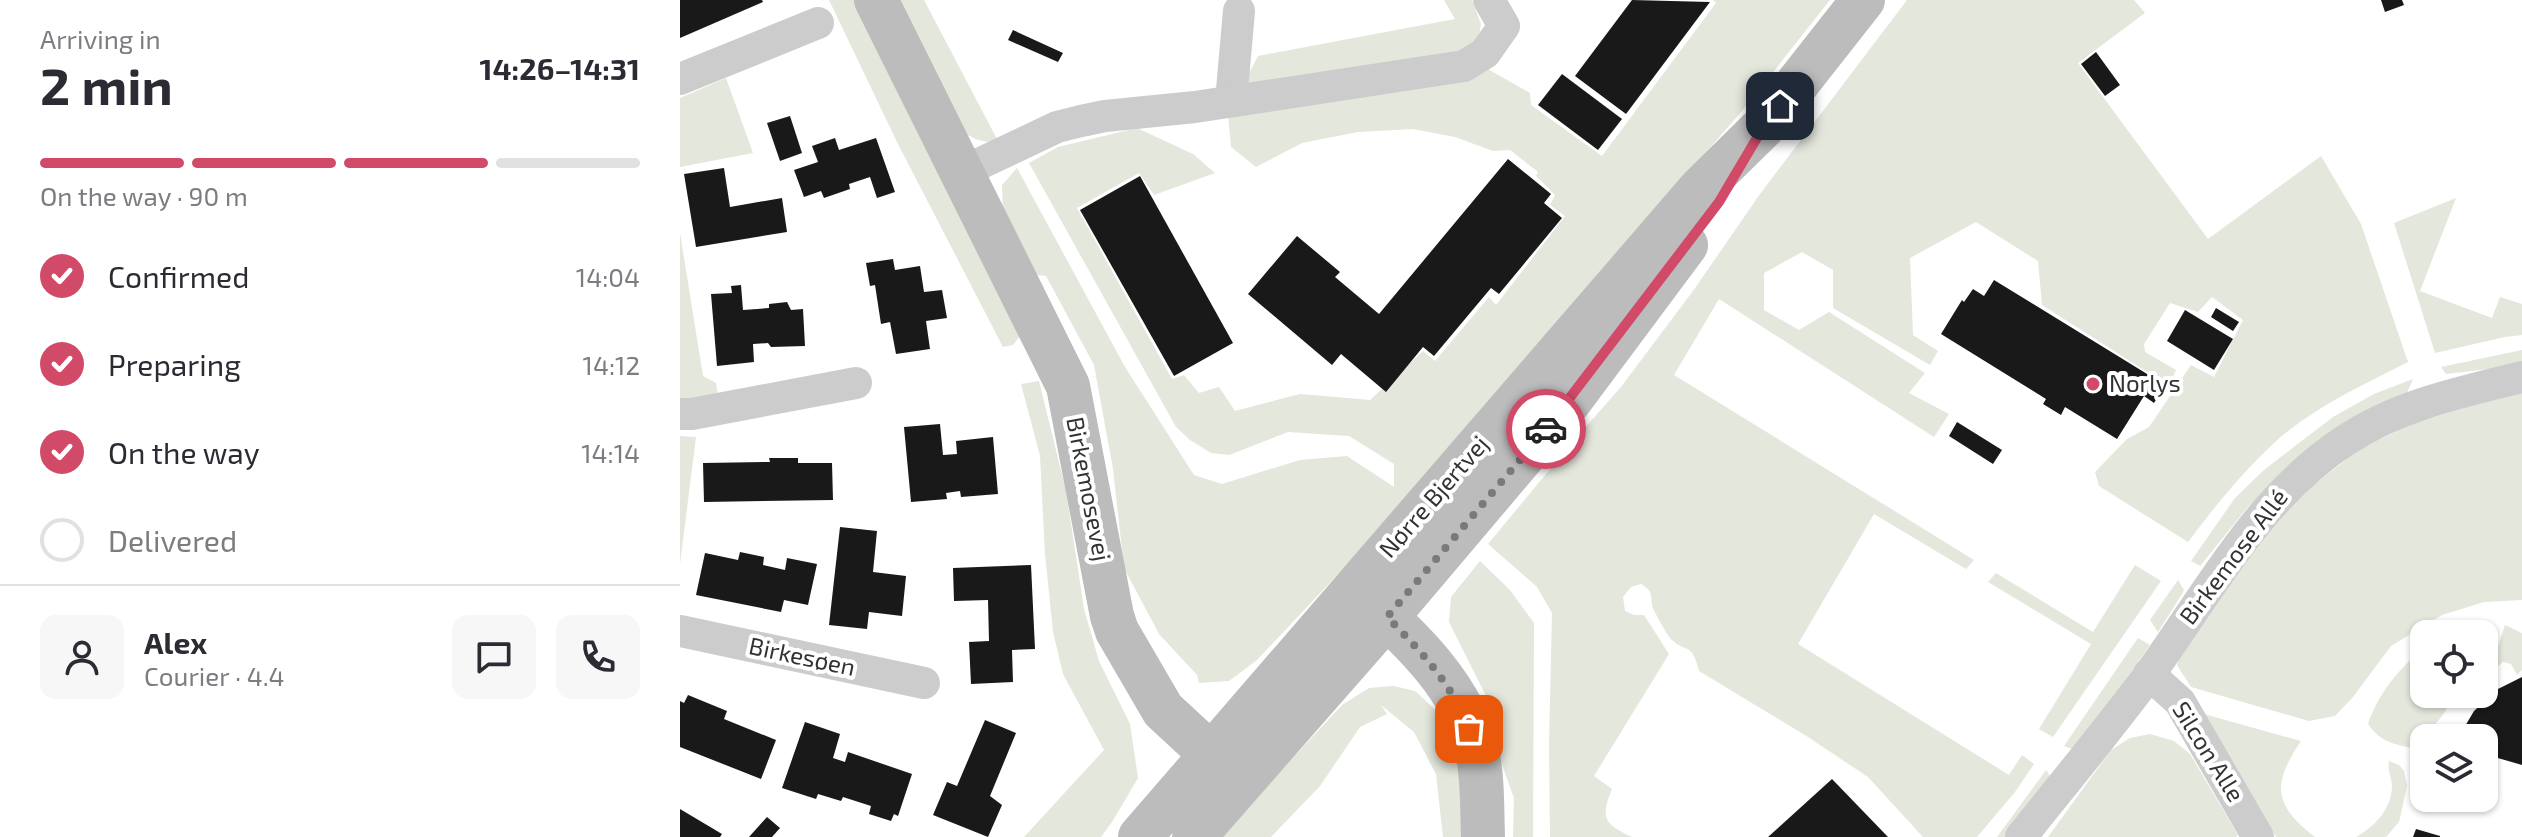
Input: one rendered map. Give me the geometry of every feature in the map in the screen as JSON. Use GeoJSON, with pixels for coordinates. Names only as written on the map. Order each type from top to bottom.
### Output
{"type":"FeatureCollection","features":[{"type":"Feature","properties":{"kind":"main road","name":"Birkemosevej"},"geometry":{"type":"LineString","coordinates":[[876,0],[1068,386],[1117,631],[1163,710],[1226,769]]}},
{"type":"Feature","properties":{"kind":"main road","name":"Nørre Bjertvej"},"geometry":{"type":"LineString","coordinates":[[1194,837],[1226,769],[1355,589],[1700,189],[1764,126],[1863,0]]}},
{"type":"Feature","properties":{"kind":"main road","name":"Nørre Bjertvej"},"geometry":{"type":"LineString","coordinates":[[1140,837],[1226,769],[1387,617],[1569,402],[1719,202],[1764,126]]}},
{"type":"Feature","properties":{"kind":"main road"},"geometry":{"type":"LineString","coordinates":[[1355,589],[1423,653],[1462,708],[1477,749],[1483,837]]}},
{"type":"Feature","properties":{"kind":"street"},"geometry":{"type":"LineString","coordinates":[[960,173],[1057,127],[1105,116],[1168,110],[1464,66],[1485,53],[1504,26],[1489,0]]}},
{"type":"Feature","properties":{"kind":"street"},"geometry":{"type":"LineString","coordinates":[[1231,101],[1239,11]]}},
{"type":"Feature","properties":{"kind":"street"},"geometry":{"type":"LineString","coordinates":[[680,79],[818,23]]}},
{"type":"Feature","properties":{"kind":"street","name":"Birkemose Allé"},"geometry":{"type":"LineString","coordinates":[[2021,837],[2149,674],[2270,504],[2304,469],[2348,438],[2390,416],[2436,398],[2522,377]]}},
{"type":"Feature","properties":{"kind":"street"},"geometry":{"type":"LineString","coordinates":[[680,414],[856,383]]}},
{"type":"Feature","properties":{"kind":"street","name":"Birkesøen"},"geometry":{"type":"LineString","coordinates":[[680,631],[924,683]]}},
{"type":"Feature","properties":{"kind":"street","name":"Silcon Alle"},"geometry":{"type":"LineString","coordinates":[[2149,674],[2180,702],[2258,837]]}},
{"type":"Feature","properties":{"kind":"shaded area"},"geometry":{"type":"Polygon","coordinates":[[[829,0],[860,0],[1021,335],[1013,345],[1003,347],[898,144],[829,0]]]}},
{"type":"Feature","properties":{"kind":"shaded area"},"geometry":{"type":"Polygon","coordinates":[[[888,0],[924,0],[998,141],[976,139],[956,127],[888,0]]]}},
{"type":"Feature","properties":{"kind":"shaded area"},"geometry":{"type":"Polygon","coordinates":[[[1444,0],[1472,0],[1481,24],[1478,42],[1458,56],[1252,86],[1246,79],[1258,56],[1455,19],[1444,0]]]}},
{"type":"Feature","properties":{"kind":"shaded area"},"geometry":{"type":"Polygon","coordinates":[[[1713,0],[1830,0],[1747,105],[1613,260],[1471,433],[1257,660],[1229,681],[1199,683],[1197,675],[1159,634],[1124,568],[1113,469],[1094,365],[1046,276],[1037,275],[1003,214],[1002,185],[1017,168],[1125,367],[1194,475],[1222,484],[1300,460],[1347,456],[1394,487],[1394,464],[1349,436],[1288,432],[1229,455],[1211,453],[1190,440],[1176,427],[1029,163],[1058,147],[1137,128],[1193,154],[1215,173],[1154,195],[1139,173],[1077,208],[1172,379],[1184,375],[1199,393],[1219,387],[1235,411],[1300,394],[1370,400],[1423,351],[1435,361],[1489,297],[1496,305],[1565,216],[1550,205],[1555,195],[1536,176],[1538,172],[1510,150],[1493,151],[1455,137],[1413,129],[1358,132],[1302,143],[1256,167],[1231,147],[1228,114],[1486,68],[1530,93],[1531,105],[1602,156],[1716,3],[1713,0]]]}},
{"type":"Feature","properties":{"kind":"shaded area"},"geometry":{"type":"Polygon","coordinates":[[[1907,0],[2134,0],[2145,13],[2078,63],[2208,239],[2321,156],[2361,224],[2408,362],[2338,398],[2289,430],[2240,478],[2188,542],[2099,486],[2095,472],[2127,439],[2149,427],[2191,365],[2214,377],[2243,320],[2212,297],[2198,312],[2170,303],[2144,344],[2145,352],[2176,370],[2169,386],[2042,305],[2038,261],[1976,222],[1910,258],[1913,335],[1938,351],[1930,365],[1833,308],[1833,270],[1802,252],[1764,273],[1764,310],[1799,330],[1829,312],[1925,373],[1909,393],[1949,414],[1934,437],[1719,299],[1674,375],[1974,560],[1966,569],[1874,514],[1798,644],[2009,775],[2022,755],[2034,764],[1977,837],[1923,837],[1868,777],[1699,671],[1694,655],[1669,637],[1653,608],[1650,593],[1641,584],[1631,587],[1623,597],[1625,611],[1644,615],[1669,654],[1594,776],[1612,789],[1606,807],[1610,824],[1632,837],[1550,837],[1552,613],[1537,587],[1488,544],[1621,387],[1760,194],[1907,0]]]}},
{"type":"Feature","properties":{"kind":"shaded area"},"geometry":{"type":"Polygon","coordinates":[[[726,78],[753,153],[680,167],[680,98],[726,78]]]}},
{"type":"Feature","properties":{"kind":"shaded area"},"geometry":{"type":"Polygon","coordinates":[[[2456,198],[2420,291],[2492,318],[2500,297],[2522,304],[2522,335],[2435,353],[2394,223],[2456,198]]]}},
{"type":"Feature","properties":{"kind":"shaded area"},"geometry":{"type":"Polygon","coordinates":[[[680,233],[703,376],[716,383],[718,395],[680,400],[680,233]]]}},
{"type":"Feature","properties":{"kind":"shaded area"},"geometry":{"type":"Polygon","coordinates":[[[2522,350],[2522,365],[2446,374],[2441,367],[2522,350]]]}},
{"type":"Feature","properties":{"kind":"shaded area"},"geometry":{"type":"Polygon","coordinates":[[[2413,379],[2407,393],[2272,484],[2247,508],[2200,566],[2191,561],[2235,498],[2264,470],[2333,417],[2374,394],[2413,379]]]}},
{"type":"Feature","properties":{"kind":"shaded area"},"geometry":{"type":"Polygon","coordinates":[[[1039,381],[1066,491],[1084,609],[1099,661],[1130,724],[1138,778],[1101,837],[1024,837],[1104,750],[1063,674],[1053,632],[1040,456],[1021,384],[1039,381]]]}},
{"type":"Feature","properties":{"kind":"shaded area"},"geometry":{"type":"Polygon","coordinates":[[[2522,391],[2522,600],[2484,602],[2434,620],[2410,620],[2410,634],[2391,646],[2335,716],[2309,721],[2191,687],[2177,665],[2185,642],[2261,535],[2296,498],[2363,447],[2445,409],[2522,391]]]}},
{"type":"Feature","properties":{"kind":"shaded area"},"geometry":{"type":"Polygon","coordinates":[[[680,436],[696,437],[680,564],[680,436]]]}},
{"type":"Feature","properties":{"kind":"shaded area"},"geometry":{"type":"Polygon","coordinates":[[[1480,561],[1510,590],[1534,623],[1533,837],[1513,837],[1514,798],[1502,765],[1486,696],[1449,622],[1451,597],[1480,561]]]}},
{"type":"Feature","properties":{"kind":"shaded area"},"geometry":{"type":"Polygon","coordinates":[[[2135,565],[2161,581],[2053,737],[2039,729],[2091,644],[1988,582],[1996,573],[2093,632],[2135,565]]]}},
{"type":"Feature","properties":{"kind":"shaded area"},"geometry":{"type":"Polygon","coordinates":[[[2178,580],[2184,590],[2158,632],[2150,620],[2178,580]]]}},
{"type":"Feature","properties":{"kind":"shaded area"},"geometry":{"type":"Polygon","coordinates":[[[2505,625],[2522,633],[2522,670],[2517,675],[2511,664],[2503,662],[2498,666],[2498,647],[2505,625]]]}},
{"type":"Feature","properties":{"kind":"shaded area"},"geometry":{"type":"Polygon","coordinates":[[[2138,638],[2150,645],[2082,742],[2072,749],[2064,746],[2138,638]]]}},
{"type":"Feature","properties":{"kind":"shaded area"},"geometry":{"type":"Polygon","coordinates":[[[2410,660],[2410,708],[2447,708],[2436,724],[2410,724],[2410,748],[2383,739],[2368,724],[2378,702],[2410,660]]]}},
{"type":"Feature","properties":{"kind":"shaded area"},"geometry":{"type":"Polygon","coordinates":[[[1394,686],[1415,691],[1441,715],[1459,754],[1468,837],[1443,837],[1436,774],[1414,732],[1381,705],[1387,714],[1360,727],[1320,786],[1271,837],[1219,837],[1342,705],[1369,688],[1394,686]]]}},
{"type":"Feature","properties":{"kind":"shaded area"},"geometry":{"type":"Polygon","coordinates":[[[2204,714],[2301,741],[2285,770],[2281,793],[2291,815],[2315,837],[2276,837],[2204,714]]]}},
{"type":"Feature","properties":{"kind":"shaded area"},"geometry":{"type":"Polygon","coordinates":[[[2150,734],[2174,741],[2190,754],[2238,835],[2048,837],[2111,750],[2130,738],[2150,734]]]}},
{"type":"Feature","properties":{"kind":"shaded area"},"geometry":{"type":"Polygon","coordinates":[[[2389,761],[2404,771],[2407,786],[2399,822],[2386,837],[2356,837],[2370,828],[2389,803],[2392,787],[2389,761]]]}},
{"type":"Feature","properties":{"kind":"shaded area"},"geometry":{"type":"Polygon","coordinates":[[[2046,770],[2054,782],[2013,837],[1997,837],[2046,770]]]}},
{"type":"Feature","properties":{"kind":"building"},"geometry":{"type":"Polygon","coordinates":[[[680,0],[762,0],[763,2],[680,38],[680,0]]]}},
{"type":"Feature","properties":{"kind":"building"},"geometry":{"type":"Polygon","coordinates":[[[1632,0],[1710,2],[1626,114],[1575,76],[1632,0]]]}},
{"type":"Feature","properties":{"kind":"building"},"geometry":{"type":"Polygon","coordinates":[[[2381,0],[2402,0],[2404,5],[2385,12],[2381,0]]]}},
{"type":"Feature","properties":{"kind":"building"},"geometry":{"type":"Polygon","coordinates":[[[1013,30],[1063,53],[1058,62],[1008,40],[1013,30]]]}},
{"type":"Feature","properties":{"kind":"building"},"geometry":{"type":"Polygon","coordinates":[[[2096,52],[2120,85],[2105,96],[2081,64],[2096,52]]]}},
{"type":"Feature","properties":{"kind":"building"},"geometry":{"type":"Polygon","coordinates":[[[1562,74],[1622,119],[1598,150],[1538,105],[1562,74]]]}},
{"type":"Feature","properties":{"kind":"building"},"geometry":{"type":"Polygon","coordinates":[[[790,116],[802,153],[780,161],[767,123],[790,116]]]}},
{"type":"Feature","properties":{"kind":"building"},"geometry":{"type":"Polygon","coordinates":[[[835,138],[839,150],[876,138],[895,192],[877,198],[870,177],[849,184],[850,189],[824,198],[821,191],[804,197],[794,170],[818,162],[812,146],[835,138]]]}},
{"type":"Feature","properties":{"kind":"building"},"geometry":{"type":"Polygon","coordinates":[[[1508,159],[1551,194],[1544,203],[1562,218],[1499,294],[1491,288],[1434,356],[1423,347],[1386,392],[1341,354],[1332,365],[1248,294],[1297,236],[1340,272],[1335,277],[1379,314],[1508,159]]]}},
{"type":"Feature","properties":{"kind":"building"},"geometry":{"type":"Polygon","coordinates":[[[724,168],[730,207],[782,198],[787,232],[696,247],[684,174],[724,168]]]}},
{"type":"Feature","properties":{"kind":"building"},"geometry":{"type":"Polygon","coordinates":[[[1140,176],[1233,343],[1174,376],[1080,210],[1140,176]]]}},
{"type":"Feature","properties":{"kind":"building"},"geometry":{"type":"Polygon","coordinates":[[[893,259],[895,270],[920,266],[924,292],[942,290],[947,318],[926,321],[930,349],[896,354],[890,322],[881,324],[875,285],[870,286],[866,263],[893,259]]]}},
{"type":"Feature","properties":{"kind":"building"},"geometry":{"type":"Polygon","coordinates":[[[1994,280],[2165,385],[2154,403],[2144,396],[2117,439],[2065,407],[2061,415],[2043,404],[2046,399],[1941,334],[1962,300],[1964,302],[1973,289],[1984,296],[1994,280]]]}},
{"type":"Feature","properties":{"kind":"building"},"geometry":{"type":"Polygon","coordinates":[[[741,285],[743,310],[769,308],[769,304],[787,302],[791,310],[803,309],[805,346],[753,344],[754,362],[717,366],[711,294],[732,293],[731,286],[741,285]]]}},
{"type":"Feature","properties":{"kind":"building"},"geometry":{"type":"Polygon","coordinates":[[[2216,308],[2239,322],[2233,331],[2211,317],[2216,308]]]}},
{"type":"Feature","properties":{"kind":"building"},"geometry":{"type":"Polygon","coordinates":[[[2185,310],[2233,339],[2214,370],[2167,341],[2185,310]]]}},
{"type":"Feature","properties":{"kind":"building"},"geometry":{"type":"Polygon","coordinates":[[[1957,422],[2002,450],[1993,464],[1949,436],[1957,422]]]}},
{"type":"Feature","properties":{"kind":"building"},"geometry":{"type":"Polygon","coordinates":[[[940,424],[943,455],[957,454],[956,441],[993,437],[998,494],[961,497],[960,491],[946,493],[947,499],[911,502],[904,427],[940,424]]]}},
{"type":"Feature","properties":{"kind":"building"},"geometry":{"type":"Polygon","coordinates":[[[769,458],[798,458],[798,463],[832,463],[833,500],[704,502],[703,463],[770,462],[769,458]]]}},
{"type":"Feature","properties":{"kind":"building"},"geometry":{"type":"Polygon","coordinates":[[[840,527],[877,531],[873,572],[906,576],[902,616],[869,612],[867,629],[829,625],[840,527]]]}},
{"type":"Feature","properties":{"kind":"building"},"geometry":{"type":"Polygon","coordinates":[[[740,552],[764,557],[763,565],[785,570],[787,558],[817,564],[808,605],[784,600],[781,612],[696,595],[705,553],[738,560],[740,552]]]}},
{"type":"Feature","properties":{"kind":"building"},"geometry":{"type":"Polygon","coordinates":[[[1031,565],[1035,649],[1012,650],[1013,682],[971,684],[969,642],[989,641],[988,600],[954,601],[953,568],[1031,565]]]}},
{"type":"Feature","properties":{"kind":"building"},"geometry":{"type":"Polygon","coordinates":[[[2522,677],[2522,765],[2498,758],[2498,724],[2466,724],[2477,708],[2498,708],[2498,689],[2522,677]]]}},
{"type":"Feature","properties":{"kind":"building"},"geometry":{"type":"Polygon","coordinates":[[[688,695],[727,711],[724,719],[776,740],[761,779],[680,747],[680,701],[684,703],[688,695]]]}},
{"type":"Feature","properties":{"kind":"building"},"geometry":{"type":"Polygon","coordinates":[[[985,720],[1016,733],[990,796],[1002,805],[988,837],[933,815],[947,782],[957,786],[985,720]]]}},
{"type":"Feature","properties":{"kind":"building"},"geometry":{"type":"Polygon","coordinates":[[[805,722],[840,734],[833,758],[845,762],[848,752],[912,774],[898,816],[894,814],[891,821],[869,814],[871,806],[843,797],[841,801],[818,794],[816,799],[782,788],[805,722]]]}},
{"type":"Feature","properties":{"kind":"building"},"geometry":{"type":"Polygon","coordinates":[[[1832,779],[1888,837],[1768,837],[1832,779]]]}},
{"type":"Feature","properties":{"kind":"building"},"geometry":{"type":"Polygon","coordinates":[[[680,809],[722,834],[720,837],[680,837],[680,809]]]}},
{"type":"Feature","properties":{"kind":"building"},"geometry":{"type":"Polygon","coordinates":[[[767,817],[780,828],[772,837],[749,837],[767,817]]]}},
{"type":"Feature","properties":{"kind":"building"},"geometry":{"type":"Polygon","coordinates":[[[2416,829],[2440,836],[2440,837],[2413,837],[2416,829]]]}},
{"type":"Feature","properties":{"kind":"way so far"},"geometry":{"type":"LineString","coordinates":[[1469,729],[1462,708],[1423,653],[1387,617],[1546,429]]}},
{"type":"Feature","properties":{"kind":"place","name":"Norlys"},"geometry":{"type":"Point","coordinates":[2093,384]}},
{"type":"Feature","properties":{"kind":"route"},"geometry":{"type":"LineString","coordinates":[[1546,429],[1719,202],[1764,126],[1780,106]]}}]}
